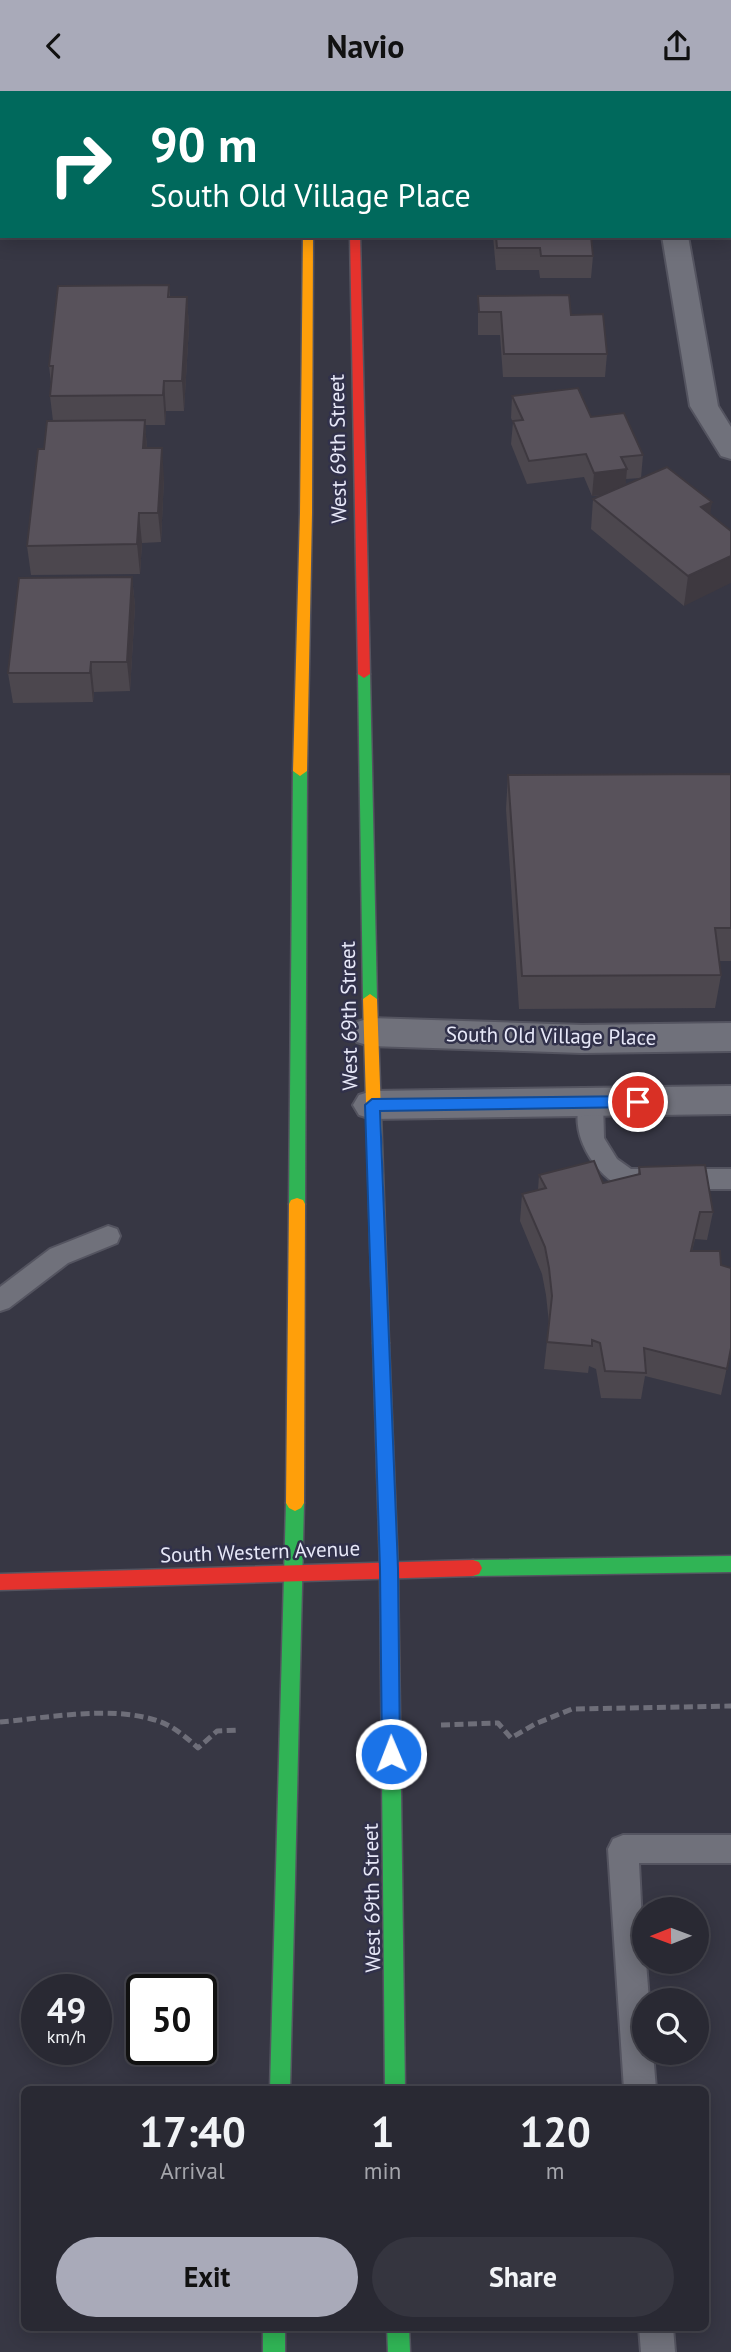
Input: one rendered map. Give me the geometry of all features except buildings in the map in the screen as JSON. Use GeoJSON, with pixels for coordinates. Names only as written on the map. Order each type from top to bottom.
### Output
{"type":"FeatureCollection","features":[{"type":"Feature","properties":{"kind":"main road","name":"West 69th Street"},"geometry":{"type":"LineString","coordinates":[[280,2086],[294,1572],[299,761],[306,513],[308,238]]}},
{"type":"Feature","properties":{"kind":"main road","name":"West 69th Street"},"geometry":{"type":"LineString","coordinates":[[355,238],[370,1031],[389,1569],[395,2086]]}},
{"type":"Feature","properties":{"kind":"main road","name":"South Western Avenue"},"geometry":{"type":"LineString","coordinates":[[0,1582],[389,1569],[731,1564]]}},
{"type":"Feature","properties":{"kind":"main road"},"geometry":{"type":"LineString","coordinates":[[274,2331],[274,2352]]}},
{"type":"Feature","properties":{"kind":"main road"},"geometry":{"type":"LineString","coordinates":[[398,2331],[399,2352]]}},
{"type":"Feature","properties":{"kind":"street"},"geometry":{"type":"LineString","coordinates":[[675,238],[704,406],[731,450]]}},
{"type":"Feature","properties":{"kind":"street","name":"South Old Village Place"},"geometry":{"type":"LineString","coordinates":[[370,1031],[582,1039],[731,1037]]}},
{"type":"Feature","properties":{"kind":"street"},"geometry":{"type":"LineString","coordinates":[[372,1105],[731,1100]]}},
{"type":"Feature","properties":{"kind":"lane"},"geometry":{"type":"LineString","coordinates":[[591,1102],[592,1139],[608,1166],[627,1179],[731,1179]]}},
{"type":"Feature","properties":{"kind":"lane"},"geometry":{"type":"LineString","coordinates":[[0,1301],[59,1256],[108,1236]]}},
{"type":"Feature","properties":{"kind":"lane"},"geometry":{"type":"LineString","coordinates":[[640,2086],[623,1849],[731,1849]]}},
{"type":"Feature","properties":{"kind":"lane"},"geometry":{"type":"LineString","coordinates":[[656,2331],[658,2352]]}},
{"type":"Feature","properties":{"kind":"path"},"geometry":{"type":"LineString","coordinates":[[498,1723],[511,1738],[535,1724],[572,1709],[731,1706]]}},
{"type":"Feature","properties":{"kind":"path"},"geometry":{"type":"LineString","coordinates":[[0,1722],[114,1716],[152,1719],[179,1730],[198,1748],[218,1731]]}},
{"type":"Feature","properties":{"kind":"traffic: fast"},"geometry":{"type":"LineString","coordinates":[[364,674],[370,999]]}},
{"type":"Feature","properties":{"kind":"traffic: fast"},"geometry":{"type":"LineString","coordinates":[[297,1204],[300,771]]}},
{"type":"Feature","properties":{"kind":"traffic: fast"},"geometry":{"type":"LineString","coordinates":[[381,1343],[389,1569],[395,2086]]}},
{"type":"Feature","properties":{"kind":"traffic: fast"},"geometry":{"type":"LineString","coordinates":[[280,2086],[295,1503]]}},
{"type":"Feature","properties":{"kind":"traffic: fast"},"geometry":{"type":"LineString","coordinates":[[473,1568],[731,1564]]}},
{"type":"Feature","properties":{"kind":"traffic: fast"},"geometry":{"type":"LineString","coordinates":[[274,2331],[274,2352]]}},
{"type":"Feature","properties":{"kind":"traffic: fast"},"geometry":{"type":"LineString","coordinates":[[398,2331],[399,2352]]}},
{"type":"Feature","properties":{"kind":"traffic: slow"},"geometry":{"type":"LineString","coordinates":[[300,771],[306,513],[308,238]]}},
{"type":"Feature","properties":{"kind":"traffic: slow"},"geometry":{"type":"LineString","coordinates":[[370,999],[381,1343]]}},
{"type":"Feature","properties":{"kind":"traffic: slow"},"geometry":{"type":"LineString","coordinates":[[295,1503],[297,1204]]}},
{"type":"Feature","properties":{"kind":"traffic: jam"},"geometry":{"type":"LineString","coordinates":[[355,238],[364,674]]}},
{"type":"Feature","properties":{"kind":"traffic: jam"},"geometry":{"type":"LineString","coordinates":[[0,1582],[473,1568]]}},
{"type":"Feature","properties":{"kind":"route"},"geometry":{"type":"LineString","coordinates":[[391,1754],[389,1569],[372,1105],[638,1102]]}}]}
